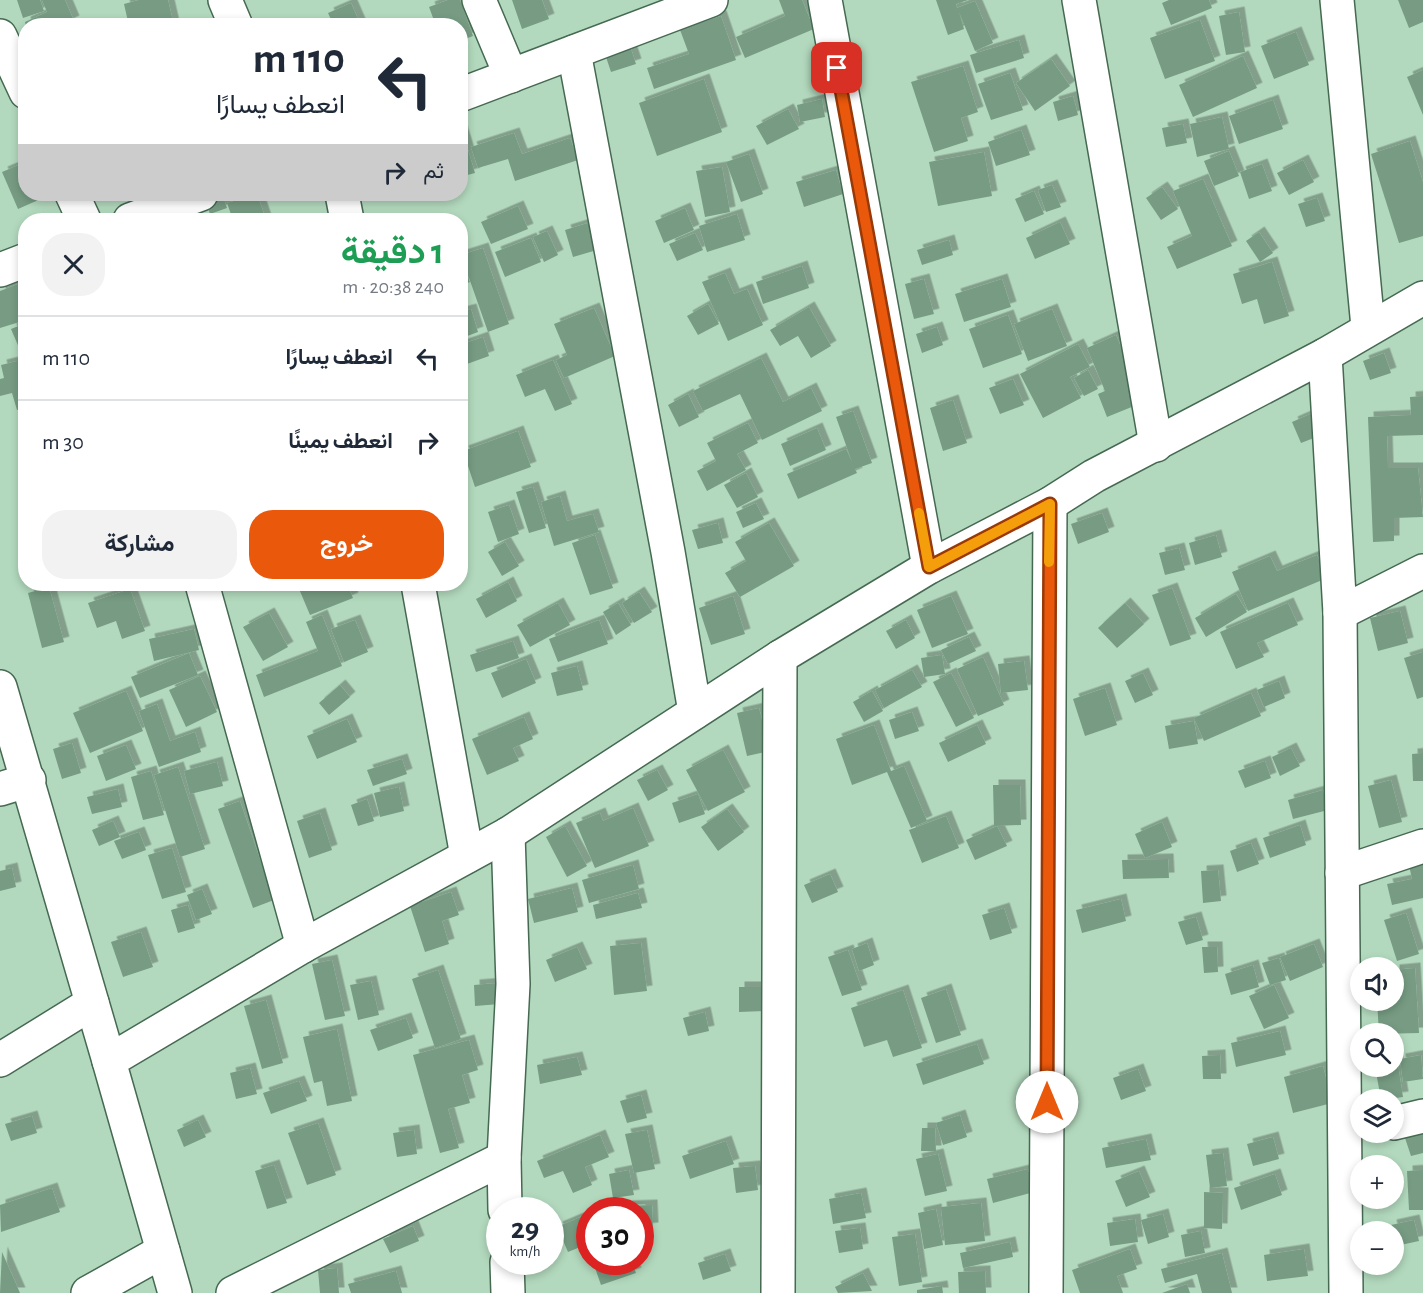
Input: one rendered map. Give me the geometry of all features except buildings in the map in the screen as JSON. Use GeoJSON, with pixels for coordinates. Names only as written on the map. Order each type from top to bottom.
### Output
{"type":"FeatureCollection","features":[{"type":"Feature","properties":{"kind":"street"},"geometry":{"type":"LineString","coordinates":[[225,0],[233,18]]}},
{"type":"Feature","properties":{"kind":"street"},"geometry":{"type":"LineString","coordinates":[[479,0],[511,76]]}},
{"type":"Feature","properties":{"kind":"street"},"geometry":{"type":"LineString","coordinates":[[468,92],[711,0]]}},
{"type":"Feature","properties":{"kind":"street"},"geometry":{"type":"LineString","coordinates":[[825,0],[929,567]]}},
{"type":"Feature","properties":{"kind":"street"},"geometry":{"type":"LineString","coordinates":[[1078,0],[1156,445]]}},
{"type":"Feature","properties":{"kind":"street"},"geometry":{"type":"LineString","coordinates":[[1337,0],[1368,327]]}},
{"type":"Feature","properties":{"kind":"street"},"geometry":{"type":"LineString","coordinates":[[0,36],[18,75]]}},
{"type":"Feature","properties":{"kind":"street"},"geometry":{"type":"LineString","coordinates":[[574,52],[668,552],[695,712]]}},
{"type":"Feature","properties":{"kind":"street"},"geometry":{"type":"LineString","coordinates":[[149,213],[182,201]]}},
{"type":"Feature","properties":{"kind":"street"},"geometry":{"type":"LineString","coordinates":[[0,270],[18,263]]}},
{"type":"Feature","properties":{"kind":"street"},"geometry":{"type":"LineString","coordinates":[[110,1061],[303,946],[508,834],[780,657],[929,567],[1325,355],[1368,327],[1423,298]]}},
{"type":"Feature","properties":{"kind":"street"},"geometry":{"type":"LineString","coordinates":[[1325,355],[1340,613],[1342,873],[1350,1089]]}},
{"type":"Feature","properties":{"kind":"street"},"geometry":{"type":"LineString","coordinates":[[1046,1293],[1050,504]]}},
{"type":"Feature","properties":{"kind":"street"},"geometry":{"type":"LineString","coordinates":[[1340,613],[1423,572]]}},
{"type":"Feature","properties":{"kind":"street"},"geometry":{"type":"LineString","coordinates":[[204,591],[303,946]]}},
{"type":"Feature","properties":{"kind":"street"},"geometry":{"type":"LineString","coordinates":[[418,591],[467,856]]}},
{"type":"Feature","properties":{"kind":"street"},"geometry":{"type":"LineString","coordinates":[[778,1293],[780,657]]}},
{"type":"Feature","properties":{"kind":"street"},"geometry":{"type":"LineString","coordinates":[[0,687],[15,784],[92,1004],[176,1293]]}},
{"type":"Feature","properties":{"kind":"street"},"geometry":{"type":"LineString","coordinates":[[505,1197],[504,1158],[513,984],[508,834]]}},
{"type":"Feature","properties":{"kind":"street"},"geometry":{"type":"LineString","coordinates":[[1342,873],[1423,846]]}},
{"type":"Feature","properties":{"kind":"street"},"geometry":{"type":"LineString","coordinates":[[0,1060],[92,1004]]}},
{"type":"Feature","properties":{"kind":"street"},"geometry":{"type":"LineString","coordinates":[[1404,1121],[1423,1116]]}},
{"type":"Feature","properties":{"kind":"street"},"geometry":{"type":"LineString","coordinates":[[1346,1293],[1352,1143]]}},
{"type":"Feature","properties":{"kind":"street"},"geometry":{"type":"LineString","coordinates":[[233,1293],[504,1158]]}},
{"type":"Feature","properties":{"kind":"street"},"geometry":{"type":"LineString","coordinates":[[88,1293],[163,1251]]}},
{"type":"Feature","properties":{"kind":"street"},"geometry":{"type":"LineString","coordinates":[[507,1275],[508,1293]]}},
{"type":"Feature","properties":{"kind":"slow traffic"},"geometry":{"type":"LineString","coordinates":[[919,513],[929,567],[1050,504],[1049,562]]}},
{"type":"Feature","properties":{"kind":"route"},"geometry":{"type":"LineString","coordinates":[[837,68],[929,567],[1050,504],[1047,1102]]}}]}
